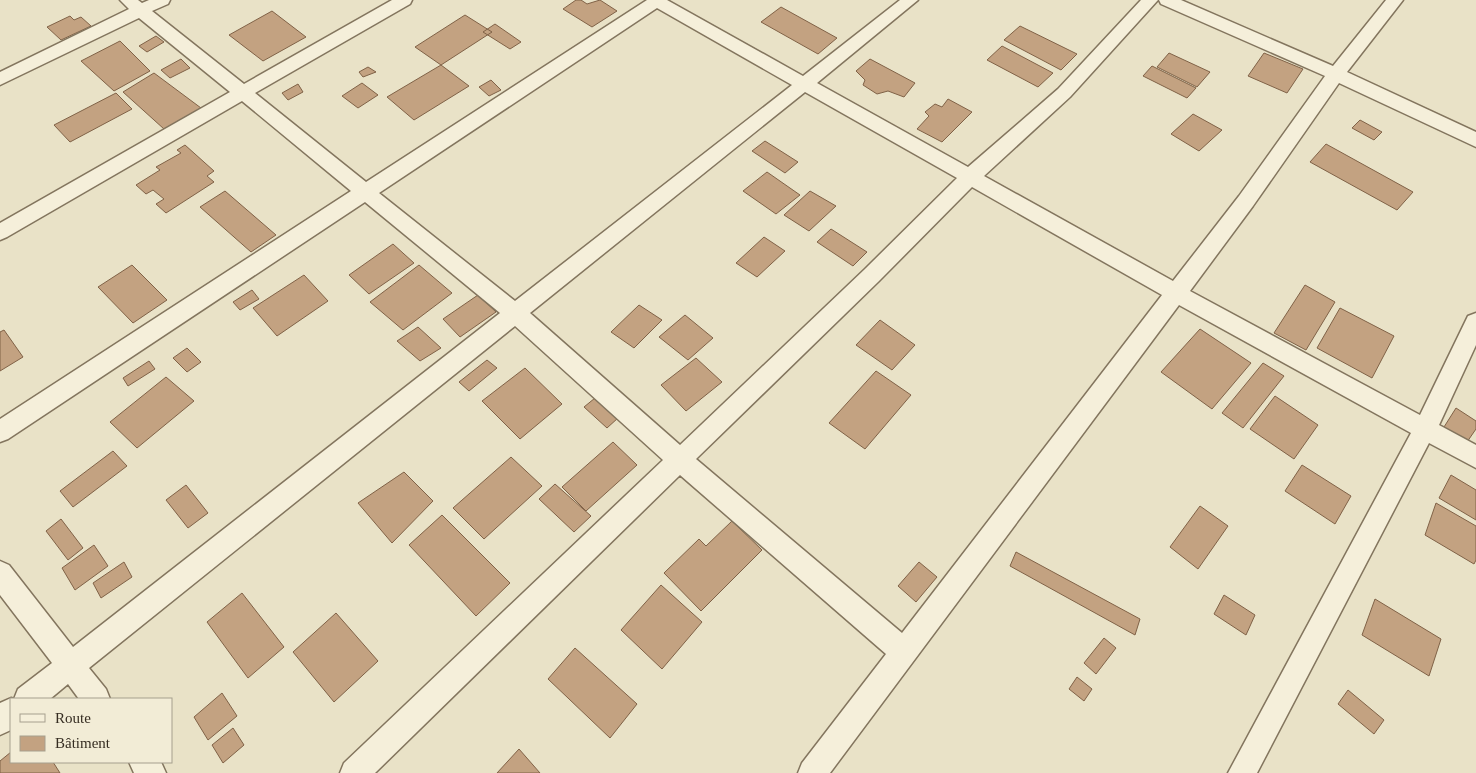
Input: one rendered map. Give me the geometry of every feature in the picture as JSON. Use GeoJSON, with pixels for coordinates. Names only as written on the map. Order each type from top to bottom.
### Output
{"type":"FeatureCollection","features":[{"type":"Feature","properties":{"kind":"street"},"geometry":{"type":"LineString","coordinates":[[0,79],[135,5],[162,0]]}},
{"type":"Feature","properties":{"kind":"street"},"geometry":{"type":"LineString","coordinates":[[0,232],[404,0]]}},
{"type":"Feature","properties":{"kind":"street"},"geometry":{"type":"LineString","coordinates":[[0,432],[657,0],[1176,293],[1476,457]]}},
{"type":"Feature","properties":{"kind":"street"},"geometry":{"type":"LineString","coordinates":[[29,698],[910,0]]}},
{"type":"Feature","properties":{"kind":"street"},"geometry":{"type":"LineString","coordinates":[[354,773],[872,275],[970,177],[1064,93],[1150,0]]}},
{"type":"Feature","properties":{"kind":"street"},"geometry":{"type":"LineString","coordinates":[[1167,0],[1336,74],[1476,140]]}},
{"type":"Feature","properties":{"kind":"street"},"geometry":{"type":"LineString","coordinates":[[812,773],[1246,201],[1336,74],[1395,0]]}},
{"type":"Feature","properties":{"kind":"street"},"geometry":{"type":"LineString","coordinates":[[135,5],[515,313],[680,460],[904,652]]}},
{"type":"Feature","properties":{"kind":"street"},"geometry":{"type":"LineString","coordinates":[[1242,773],[1424,429],[1476,322]]}},
{"type":"Feature","properties":{"kind":"street"},"geometry":{"type":"LineString","coordinates":[[0,574],[95,698]]}},
{"type":"Feature","properties":{"kind":"street"},"geometry":{"type":"LineString","coordinates":[[0,721],[10,713]]}},
{"type":"Feature","properties":{"kind":"street"},"geometry":{"type":"LineString","coordinates":[[144,763],[152,773]]}},
{"type":"Feature","properties":{"kind":"building"},"geometry":{"type":"Polygon","coordinates":[[[576,0],[581,0],[587,4],[600,0],[617,11],[592,27],[563,9],[576,0]]]}},
{"type":"Feature","properties":{"kind":"building"},"geometry":{"type":"Polygon","coordinates":[[[781,7],[837,38],[818,54],[761,22],[781,7]]]}},
{"type":"Feature","properties":{"kind":"building"},"geometry":{"type":"Polygon","coordinates":[[[272,11],[306,37],[263,61],[229,35],[272,11]]]}},
{"type":"Feature","properties":{"kind":"building"},"geometry":{"type":"Polygon","coordinates":[[[465,15],[492,32],[441,65],[415,47],[465,15]]]}},
{"type":"Feature","properties":{"kind":"building"},"geometry":{"type":"Polygon","coordinates":[[[70,16],[74,20],[81,17],[91,26],[61,40],[47,27],[70,16]]]}},
{"type":"Feature","properties":{"kind":"building"},"geometry":{"type":"Polygon","coordinates":[[[495,24],[521,42],[510,49],[483,32],[495,24]]]}},
{"type":"Feature","properties":{"kind":"building"},"geometry":{"type":"Polygon","coordinates":[[[1020,26],[1077,54],[1061,70],[1004,40],[1020,26]]]}},
{"type":"Feature","properties":{"kind":"building"},"geometry":{"type":"Polygon","coordinates":[[[156,36],[164,42],[147,52],[139,46],[156,36]]]}},
{"type":"Feature","properties":{"kind":"building"},"geometry":{"type":"Polygon","coordinates":[[[120,41],[150,71],[114,91],[81,61],[120,41]]]}},
{"type":"Feature","properties":{"kind":"building"},"geometry":{"type":"Polygon","coordinates":[[[1002,46],[1053,73],[1038,87],[987,60],[1002,46]]]}},
{"type":"Feature","properties":{"kind":"building"},"geometry":{"type":"Polygon","coordinates":[[[1169,53],[1210,72],[1197,87],[1157,67],[1169,53]]]}},
{"type":"Feature","properties":{"kind":"building"},"geometry":{"type":"Polygon","coordinates":[[[1264,53],[1303,69],[1287,93],[1248,76],[1264,53]]]}},
{"type":"Feature","properties":{"kind":"building"},"geometry":{"type":"Polygon","coordinates":[[[181,59],[190,68],[170,78],[161,70],[181,59]]]}},
{"type":"Feature","properties":{"kind":"building"},"geometry":{"type":"Polygon","coordinates":[[[870,59],[915,83],[904,97],[888,91],[877,94],[863,85],[865,80],[856,71],[870,59]]]}},
{"type":"Feature","properties":{"kind":"building"},"geometry":{"type":"Polygon","coordinates":[[[441,65],[469,86],[414,120],[387,97],[441,65]]]}},
{"type":"Feature","properties":{"kind":"building"},"geometry":{"type":"Polygon","coordinates":[[[1152,66],[1196,88],[1187,98],[1143,76],[1152,66]]]}},
{"type":"Feature","properties":{"kind":"building"},"geometry":{"type":"Polygon","coordinates":[[[368,67],[376,72],[363,77],[359,72],[368,67]]]}},
{"type":"Feature","properties":{"kind":"building"},"geometry":{"type":"Polygon","coordinates":[[[154,73],[201,108],[164,129],[123,92],[154,73]]]}},
{"type":"Feature","properties":{"kind":"building"},"geometry":{"type":"Polygon","coordinates":[[[491,80],[501,90],[489,96],[479,87],[491,80]]]}},
{"type":"Feature","properties":{"kind":"building"},"geometry":{"type":"Polygon","coordinates":[[[362,83],[378,95],[358,108],[342,96],[362,83]]]}},
{"type":"Feature","properties":{"kind":"building"},"geometry":{"type":"Polygon","coordinates":[[[298,84],[303,92],[288,100],[282,93],[298,84]]]}},
{"type":"Feature","properties":{"kind":"building"},"geometry":{"type":"Polygon","coordinates":[[[116,93],[132,109],[70,142],[54,125],[116,93]]]}},
{"type":"Feature","properties":{"kind":"building"},"geometry":{"type":"Polygon","coordinates":[[[948,99],[972,112],[942,142],[917,129],[929,116],[925,112],[935,104],[942,107],[948,99]]]}},
{"type":"Feature","properties":{"kind":"building"},"geometry":{"type":"Polygon","coordinates":[[[1193,114],[1222,130],[1199,151],[1171,134],[1193,114]]]}},
{"type":"Feature","properties":{"kind":"building"},"geometry":{"type":"Polygon","coordinates":[[[1360,120],[1382,132],[1374,140],[1352,128],[1360,120]]]}},
{"type":"Feature","properties":{"kind":"building"},"geometry":{"type":"Polygon","coordinates":[[[765,141],[798,162],[785,173],[752,151],[765,141]]]}},
{"type":"Feature","properties":{"kind":"building"},"geometry":{"type":"Polygon","coordinates":[[[1326,144],[1413,192],[1397,210],[1310,162],[1326,144]]]}},
{"type":"Feature","properties":{"kind":"building"},"geometry":{"type":"Polygon","coordinates":[[[185,145],[214,171],[207,176],[214,182],[166,213],[156,204],[164,199],[153,190],[146,194],[136,185],[160,170],[156,167],[181,153],[177,150],[185,145]]]}},
{"type":"Feature","properties":{"kind":"building"},"geometry":{"type":"Polygon","coordinates":[[[767,172],[800,195],[776,214],[743,191],[767,172]]]}},
{"type":"Feature","properties":{"kind":"building"},"geometry":{"type":"Polygon","coordinates":[[[225,191],[276,235],[251,252],[200,207],[225,191]]]}},
{"type":"Feature","properties":{"kind":"building"},"geometry":{"type":"Polygon","coordinates":[[[810,191],[836,206],[809,231],[784,215],[810,191]]]}},
{"type":"Feature","properties":{"kind":"building"},"geometry":{"type":"Polygon","coordinates":[[[831,229],[867,252],[853,266],[817,242],[831,229]]]}},
{"type":"Feature","properties":{"kind":"building"},"geometry":{"type":"Polygon","coordinates":[[[764,237],[785,251],[757,277],[736,263],[764,237]]]}},
{"type":"Feature","properties":{"kind":"building"},"geometry":{"type":"Polygon","coordinates":[[[393,244],[414,263],[369,294],[349,275],[393,244]]]}},
{"type":"Feature","properties":{"kind":"building"},"geometry":{"type":"Polygon","coordinates":[[[132,265],[167,300],[133,323],[98,287],[132,265]]]}},
{"type":"Feature","properties":{"kind":"building"},"geometry":{"type":"Polygon","coordinates":[[[419,265],[452,293],[403,330],[370,302],[419,265]]]}},
{"type":"Feature","properties":{"kind":"building"},"geometry":{"type":"Polygon","coordinates":[[[304,275],[328,301],[277,336],[253,308],[304,275]]]}},
{"type":"Feature","properties":{"kind":"building"},"geometry":{"type":"Polygon","coordinates":[[[1305,285],[1335,302],[1306,350],[1274,333],[1305,285]]]}},
{"type":"Feature","properties":{"kind":"building"},"geometry":{"type":"Polygon","coordinates":[[[252,290],[259,299],[240,310],[233,302],[252,290]]]}},
{"type":"Feature","properties":{"kind":"building"},"geometry":{"type":"Polygon","coordinates":[[[478,295],[496,312],[460,337],[443,319],[478,295]]]}},
{"type":"Feature","properties":{"kind":"building"},"geometry":{"type":"Polygon","coordinates":[[[639,305],[662,320],[634,348],[611,332],[639,305]]]}},
{"type":"Feature","properties":{"kind":"building"},"geometry":{"type":"Polygon","coordinates":[[[1340,308],[1394,336],[1372,378],[1317,348],[1340,308]]]}},
{"type":"Feature","properties":{"kind":"building"},"geometry":{"type":"Polygon","coordinates":[[[685,315],[713,338],[688,360],[659,337],[685,315]]]}},
{"type":"Feature","properties":{"kind":"building"},"geometry":{"type":"Polygon","coordinates":[[[880,320],[915,345],[892,370],[856,345],[880,320]]]}},
{"type":"Feature","properties":{"kind":"building"},"geometry":{"type":"Polygon","coordinates":[[[418,327],[441,348],[420,361],[397,341],[418,327]]]}},
{"type":"Feature","properties":{"kind":"building"},"geometry":{"type":"Polygon","coordinates":[[[1200,329],[1251,363],[1212,409],[1161,372],[1200,329]]]}},
{"type":"Feature","properties":{"kind":"building"},"geometry":{"type":"Polygon","coordinates":[[[4,330],[23,357],[0,371],[0,332],[4,330]]]}},
{"type":"Feature","properties":{"kind":"building"},"geometry":{"type":"Polygon","coordinates":[[[187,348],[201,362],[187,372],[173,358],[187,348]]]}},
{"type":"Feature","properties":{"kind":"building"},"geometry":{"type":"Polygon","coordinates":[[[696,358],[722,382],[686,411],[661,385],[696,358]]]}},
{"type":"Feature","properties":{"kind":"building"},"geometry":{"type":"Polygon","coordinates":[[[487,360],[497,368],[469,391],[459,382],[487,360]]]}},
{"type":"Feature","properties":{"kind":"building"},"geometry":{"type":"Polygon","coordinates":[[[149,361],[155,369],[128,386],[123,378],[149,361]]]}},
{"type":"Feature","properties":{"kind":"building"},"geometry":{"type":"Polygon","coordinates":[[[1263,363],[1284,376],[1243,428],[1222,413],[1263,363]]]}},
{"type":"Feature","properties":{"kind":"building"},"geometry":{"type":"Polygon","coordinates":[[[525,368],[562,404],[520,439],[482,401],[525,368]]]}},
{"type":"Feature","properties":{"kind":"building"},"geometry":{"type":"Polygon","coordinates":[[[876,371],[911,395],[865,449],[829,423],[876,371]]]}},
{"type":"Feature","properties":{"kind":"building"},"geometry":{"type":"Polygon","coordinates":[[[166,377],[194,401],[137,448],[110,422],[166,377]]]}},
{"type":"Feature","properties":{"kind":"building"},"geometry":{"type":"Polygon","coordinates":[[[1275,396],[1318,425],[1294,459],[1250,429],[1275,396]]]}},
{"type":"Feature","properties":{"kind":"building"},"geometry":{"type":"Polygon","coordinates":[[[595,398],[618,418],[607,428],[584,407],[595,398]]]}},
{"type":"Feature","properties":{"kind":"building"},"geometry":{"type":"Polygon","coordinates":[[[1456,408],[1476,421],[1476,429],[1467,442],[1444,427],[1456,408]]]}},
{"type":"Feature","properties":{"kind":"building"},"geometry":{"type":"Polygon","coordinates":[[[613,442],[637,465],[586,511],[562,487],[613,442]]]}},
{"type":"Feature","properties":{"kind":"building"},"geometry":{"type":"Polygon","coordinates":[[[113,451],[127,466],[73,507],[60,491],[113,451]]]}},
{"type":"Feature","properties":{"kind":"building"},"geometry":{"type":"Polygon","coordinates":[[[511,457],[542,486],[484,539],[453,508],[511,457]]]}},
{"type":"Feature","properties":{"kind":"building"},"geometry":{"type":"Polygon","coordinates":[[[1302,465],[1351,496],[1335,524],[1285,491],[1302,465]]]}},
{"type":"Feature","properties":{"kind":"building"},"geometry":{"type":"Polygon","coordinates":[[[404,472],[433,501],[392,543],[358,503],[404,472]]]}},
{"type":"Feature","properties":{"kind":"building"},"geometry":{"type":"Polygon","coordinates":[[[1451,475],[1476,490],[1476,520],[1439,498],[1451,475]]]}},
{"type":"Feature","properties":{"kind":"building"},"geometry":{"type":"Polygon","coordinates":[[[555,484],[591,516],[574,532],[539,499],[555,484]]]}},
{"type":"Feature","properties":{"kind":"building"},"geometry":{"type":"Polygon","coordinates":[[[186,485],[208,513],[188,528],[166,500],[186,485]]]}},
{"type":"Feature","properties":{"kind":"building"},"geometry":{"type":"Polygon","coordinates":[[[1436,503],[1476,526],[1476,560],[1474,564],[1425,535],[1436,503]]]}},
{"type":"Feature","properties":{"kind":"building"},"geometry":{"type":"Polygon","coordinates":[[[1200,506],[1228,526],[1198,569],[1170,547],[1200,506]]]}},
{"type":"Feature","properties":{"kind":"building"},"geometry":{"type":"Polygon","coordinates":[[[442,515],[510,583],[476,616],[409,545],[442,515]]]}},
{"type":"Feature","properties":{"kind":"building"},"geometry":{"type":"Polygon","coordinates":[[[61,519],[83,548],[68,560],[46,531],[61,519]]]}},
{"type":"Feature","properties":{"kind":"building"},"geometry":{"type":"Polygon","coordinates":[[[732,521],[762,550],[701,611],[664,573],[699,539],[706,546],[732,521]]]}},
{"type":"Feature","properties":{"kind":"building"},"geometry":{"type":"Polygon","coordinates":[[[94,545],[108,566],[75,590],[62,568],[94,545]]]}},
{"type":"Feature","properties":{"kind":"building"},"geometry":{"type":"Polygon","coordinates":[[[1016,552],[1140,619],[1135,635],[1010,566],[1016,552]]]}},
{"type":"Feature","properties":{"kind":"building"},"geometry":{"type":"Polygon","coordinates":[[[124,562],[132,577],[101,598],[93,583],[124,562]]]}},
{"type":"Feature","properties":{"kind":"building"},"geometry":{"type":"Polygon","coordinates":[[[919,562],[937,577],[916,602],[898,586],[919,562]]]}},
{"type":"Feature","properties":{"kind":"building"},"geometry":{"type":"Polygon","coordinates":[[[661,585],[702,622],[662,669],[621,630],[661,585]]]}},
{"type":"Feature","properties":{"kind":"building"},"geometry":{"type":"Polygon","coordinates":[[[242,593],[284,647],[248,678],[207,622],[242,593]]]}},
{"type":"Feature","properties":{"kind":"building"},"geometry":{"type":"Polygon","coordinates":[[[1224,595],[1255,615],[1246,635],[1214,614],[1224,595]]]}},
{"type":"Feature","properties":{"kind":"building"},"geometry":{"type":"Polygon","coordinates":[[[1375,599],[1441,639],[1429,676],[1362,635],[1375,599]]]}},
{"type":"Feature","properties":{"kind":"building"},"geometry":{"type":"Polygon","coordinates":[[[336,613],[378,661],[334,702],[293,652],[336,613]]]}},
{"type":"Feature","properties":{"kind":"building"},"geometry":{"type":"Polygon","coordinates":[[[1104,638],[1116,648],[1096,674],[1084,663],[1104,638]]]}},
{"type":"Feature","properties":{"kind":"building"},"geometry":{"type":"Polygon","coordinates":[[[575,648],[637,704],[610,738],[548,679],[575,648]]]}},
{"type":"Feature","properties":{"kind":"building"},"geometry":{"type":"Polygon","coordinates":[[[1077,677],[1092,689],[1084,701],[1069,689],[1077,677]]]}},
{"type":"Feature","properties":{"kind":"building"},"geometry":{"type":"Polygon","coordinates":[[[1348,690],[1384,720],[1374,734],[1338,704],[1348,690]]]}},
{"type":"Feature","properties":{"kind":"building"},"geometry":{"type":"Polygon","coordinates":[[[222,693],[237,716],[208,740],[194,717],[222,693]]]}},
{"type":"Feature","properties":{"kind":"building"},"geometry":{"type":"Polygon","coordinates":[[[233,728],[244,745],[223,763],[212,745],[233,728]]]}},
{"type":"Feature","properties":{"kind":"building"},"geometry":{"type":"Polygon","coordinates":[[[519,749],[540,773],[497,773],[519,749]]]}},
{"type":"Feature","properties":{"kind":"building"},"geometry":{"type":"Polygon","coordinates":[[[10,753],[10,763],[54,763],[60,773],[0,773],[0,761],[10,753]]]}}]}
